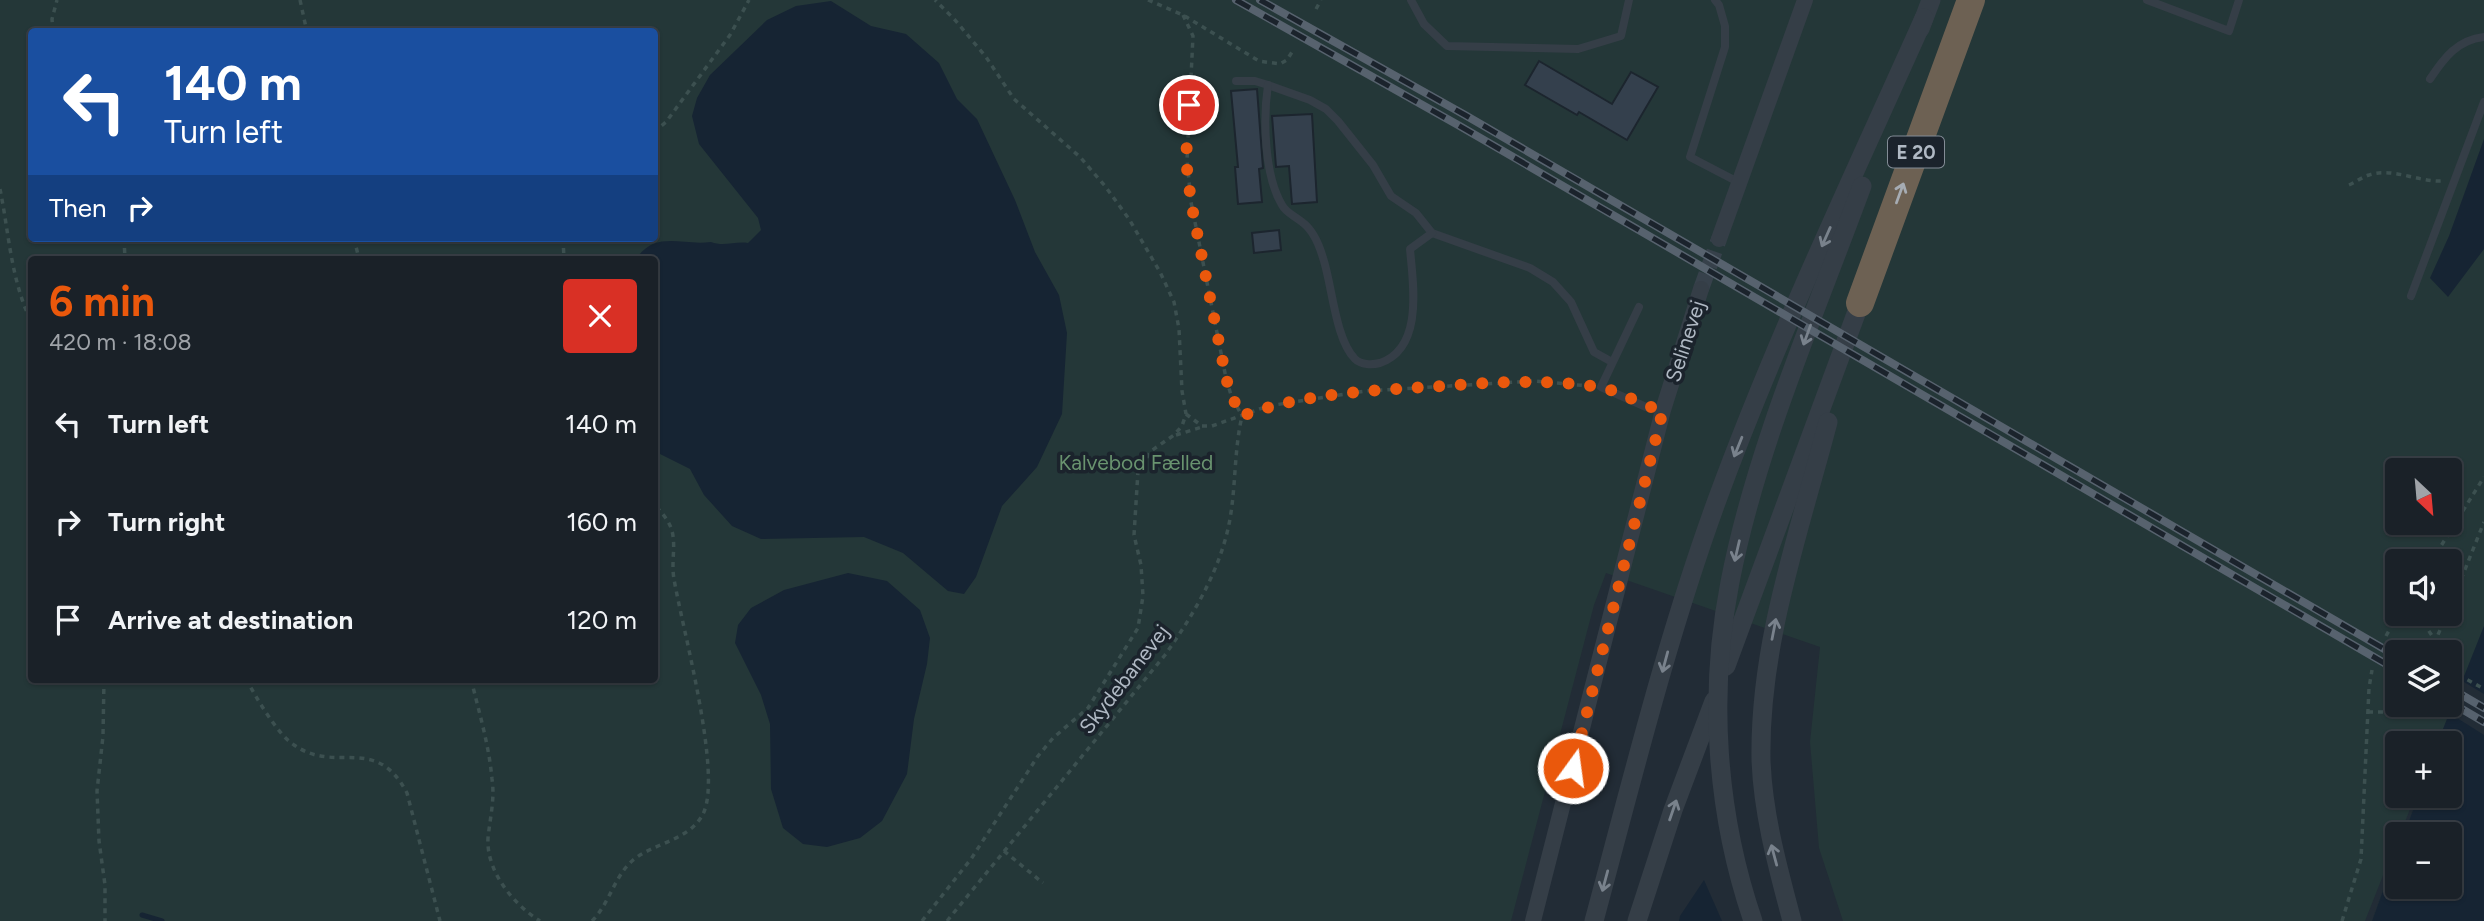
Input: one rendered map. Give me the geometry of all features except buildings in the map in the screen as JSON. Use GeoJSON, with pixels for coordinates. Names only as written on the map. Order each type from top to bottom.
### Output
{"type":"FeatureCollection","features":[{"type":"Feature","properties":{"kind":"highway","name":"E 20"},"geometry":{"type":"LineString","coordinates":[[1860,303],[1971,0]]}},
{"type":"Feature","properties":{"kind":"street"},"geometry":{"type":"LineString","coordinates":[[1719,239],[1805,0]]}},
{"type":"Feature","properties":{"kind":"street"},"geometry":{"type":"LineString","coordinates":[[1753,921],[1739,881],[1722,789],[1718,746],[1718,689],[1730,584],[1755,486],[1785,396],[1927,9]]}},
{"type":"Feature","properties":{"kind":"street"},"geometry":{"type":"LineString","coordinates":[[1594,921],[1679,613],[1718,499],[1801,295],[1927,9]]}},
{"type":"Feature","properties":{"kind":"street","name":"Selinevej"},"geometry":{"type":"LineString","coordinates":[[1533,921],[1663,410],[1702,289]]}},
{"type":"Feature","properties":{"kind":"street"},"geometry":{"type":"LineString","coordinates":[[1637,921],[1673,810],[1860,303]]}},
{"type":"Feature","properties":{"kind":"street"},"geometry":{"type":"LineString","coordinates":[[1792,921],[1771,841],[1761,761],[1764,684],[1775,621],[1860,303]]}},
{"type":"Feature","properties":{"kind":"lane"},"geometry":{"type":"LineString","coordinates":[[1411,0],[1424,24],[1447,46],[1578,49],[1621,36],[1629,0]]}},
{"type":"Feature","properties":{"kind":"lane"},"geometry":{"type":"LineString","coordinates":[[1715,0],[1726,26],[1725,47],[1690,157],[1738,183]]}},
{"type":"Feature","properties":{"kind":"lane"},"geometry":{"type":"LineString","coordinates":[[2147,0],[2228,31],[2239,0]]}},
{"type":"Feature","properties":{"kind":"lane"},"geometry":{"type":"LineString","coordinates":[[2430,79],[2444,58],[2461,43],[2484,37]]}},
{"type":"Feature","properties":{"kind":"lane"},"geometry":{"type":"LineString","coordinates":[[1236,81],[1255,81],[1268,85],[1310,100],[1326,109],[1373,165],[1391,196],[1416,212],[1432,233],[1530,268],[1553,282],[1571,302],[1594,352],[1612,362]]}},
{"type":"Feature","properties":{"kind":"lane"},"geometry":{"type":"LineString","coordinates":[[1268,85],[1264,114],[1270,168],[1278,195],[1287,211],[1304,223],[1317,241],[1338,321],[1348,348],[1356,360],[1376,364],[1388,360],[1403,345],[1410,326],[1413,305],[1410,248],[1432,233]]}},
{"type":"Feature","properties":{"kind":"lane"},"geometry":{"type":"LineString","coordinates":[[2411,296],[2484,102]]}},
{"type":"Feature","properties":{"kind":"lane"},"geometry":{"type":"LineString","coordinates":[[1639,307],[1601,387],[1646,407],[1663,410]]}},
{"type":"Feature","properties":{"kind":"path"},"geometry":{"type":"LineString","coordinates":[[53,28],[57,0]]}},
{"type":"Feature","properties":{"kind":"path"},"geometry":{"type":"LineString","coordinates":[[300,0],[306,28]]}},
{"type":"Feature","properties":{"kind":"path"},"geometry":{"type":"LineString","coordinates":[[658,129],[666,122],[730,36],[749,0]]}},
{"type":"Feature","properties":{"kind":"path"},"geometry":{"type":"LineString","coordinates":[[935,0],[986,57],[1014,99],[1080,158],[1105,186],[1129,219],[1160,272],[1174,302],[1179,329],[1186,414],[1174,435]]}},
{"type":"Feature","properties":{"kind":"path"},"geometry":{"type":"LineString","coordinates":[[1148,0],[1183,15],[1259,61],[1280,64],[1287,60],[1292,52]]}},
{"type":"Feature","properties":{"kind":"path"},"geometry":{"type":"LineString","coordinates":[[1316,9],[1321,0]]}},
{"type":"Feature","properties":{"kind":"path"},"geometry":{"type":"LineString","coordinates":[[1183,15],[1194,36],[1186,160],[1191,202],[1226,378],[1242,416]]}},
{"type":"Feature","properties":{"kind":"path"},"geometry":{"type":"LineString","coordinates":[[2349,186],[2370,175],[2385,172],[2433,182],[2455,181]]}},
{"type":"Feature","properties":{"kind":"path"},"geometry":{"type":"LineString","coordinates":[[0,189],[8,242],[28,316]]}},
{"type":"Feature","properties":{"kind":"path"},"geometry":{"type":"LineString","coordinates":[[922,921],[979,848],[1038,756],[1088,708],[1138,628],[1143,596],[1135,535],[1138,471],[1151,451],[1174,435],[1212,426],[1268,406],[1365,391],[1534,381],[1601,387]]}},
{"type":"Feature","properties":{"kind":"path"},"geometry":{"type":"LineString","coordinates":[[1186,414],[1202,426],[1212,426]]}},
{"type":"Feature","properties":{"kind":"path","name":"Skydebanevej"},"geometry":{"type":"LineString","coordinates":[[947,921],[1166,655],[1192,618],[1210,582],[1230,518],[1236,445],[1242,416]]}},
{"type":"Feature","properties":{"kind":"path"},"geometry":{"type":"LineString","coordinates":[[2439,549],[2484,477]]}},
{"type":"Feature","properties":{"kind":"path"},"geometry":{"type":"LineString","coordinates":[[592,921],[602,911],[625,868],[637,857],[677,839],[694,826],[702,817],[709,791],[701,714],[673,572],[672,531],[658,509]]}},
{"type":"Feature","properties":{"kind":"path"},"geometry":{"type":"LineString","coordinates":[[2462,577],[2484,522]]}},
{"type":"Feature","properties":{"kind":"path"},"geometry":{"type":"LineString","coordinates":[[2386,636],[2392,626]]}},
{"type":"Feature","properties":{"kind":"path"},"geometry":{"type":"LineString","coordinates":[[2342,921],[2361,859],[2372,670]]}},
{"type":"Feature","properties":{"kind":"path"},"geometry":{"type":"LineString","coordinates":[[2462,677],[2484,689]]}},
{"type":"Feature","properties":{"kind":"path"},"geometry":{"type":"LineString","coordinates":[[104,683],[103,736],[97,791],[99,841],[105,885],[105,921]]}},
{"type":"Feature","properties":{"kind":"path"},"geometry":{"type":"LineString","coordinates":[[248,683],[260,704],[292,745],[320,758],[354,757],[374,760],[385,765],[397,776],[407,793],[440,921]]}},
{"type":"Feature","properties":{"kind":"path"},"geometry":{"type":"LineString","coordinates":[[472,683],[493,780],[488,841],[492,866],[512,896],[540,921]]}},
{"type":"Feature","properties":{"kind":"path"},"geometry":{"type":"LineString","coordinates":[[2368,712],[2385,712]]}},
{"type":"Feature","properties":{"kind":"path"},"geometry":{"type":"LineString","coordinates":[[1004,851],[1043,883]]}},
{"type":"Feature","properties":{"kind":"green space","name":"Kalvebod Fælled"},"geometry":{"type":"Polygon","coordinates":[[[0,0],[2484,0],[2484,921],[2372,921],[2385,885],[2385,899],[2462,899],[2462,822],[2409,822],[2414,808],[2462,808],[2462,731],[2385,731],[2385,808],[2410,808],[2405,822],[2385,822],[2385,870],[2365,921],[1843,921],[1819,848],[1810,742],[1820,647],[1606,573],[1594,605],[1511,921],[0,921],[0,0]]]}},
{"type":"Feature","properties":{"kind":"water"},"geometry":{"type":"Polygon","coordinates":[[[831,1],[871,26],[906,34],[939,63],[957,99],[977,119],[1015,200],[1035,252],[1059,295],[1067,333],[1062,414],[1037,467],[1002,506],[976,577],[964,594],[948,591],[903,553],[864,537],[761,539],[732,526],[704,495],[690,469],[658,451],[658,256],[639,256],[644,250],[661,242],[748,243],[761,230],[758,218],[699,144],[692,116],[697,98],[710,75],[767,20],[796,6],[831,1]]]}},
{"type":"Feature","properties":{"kind":"water"},"geometry":{"type":"Polygon","coordinates":[[[2484,139],[2484,249],[2448,297],[2430,278],[2449,236],[2484,139]]]}},
{"type":"Feature","properties":{"kind":"water"},"geometry":{"type":"Polygon","coordinates":[[[848,573],[887,581],[920,610],[930,638],[914,719],[907,774],[882,821],[860,838],[827,847],[803,844],[783,828],[771,789],[770,724],[761,695],[735,643],[738,625],[751,608],[784,590],[848,573]]]}},
{"type":"Feature","properties":{"kind":"water"},"geometry":{"type":"Polygon","coordinates":[[[2484,626],[2484,921],[2372,921],[2385,885],[2385,899],[2462,899],[2462,822],[2409,822],[2414,808],[2462,808],[2462,731],[2442,731],[2448,717],[2462,717],[2462,681],[2484,626]]]}},
{"type":"Feature","properties":{"kind":"water"},"geometry":{"type":"Polygon","coordinates":[[[1704,880],[1722,921],[1679,921],[1680,916],[1704,880]]]}},
{"type":"Feature","properties":{"kind":"pier"},"geometry":{"type":"Polygon","coordinates":[[[2462,681],[2484,694],[2484,735],[2456,717],[2462,717],[2462,681]]]}},
{"type":"Feature","properties":{"kind":"waterway"},"geometry":{"type":"LineString","coordinates":[[142,915],[162,921]]}},
{"type":"Feature","properties":{"kind":"tunnel"},"geometry":{"type":"LineString","coordinates":[[1701,289],[1719,239]]}},
{"type":"Feature","properties":{"kind":"railway"},"geometry":{"type":"LineString","coordinates":[[1236,0],[1458,125],[2385,663]]}},
{"type":"Feature","properties":{"kind":"railway"},"geometry":{"type":"LineString","coordinates":[[1260,0],[1465,115],[2385,649]]}},
{"type":"Feature","properties":{"kind":"railway"},"geometry":{"type":"LineString","coordinates":[[2462,695],[2484,708]]}},
{"type":"Feature","properties":{"kind":"railway"},"geometry":{"type":"LineString","coordinates":[[2462,709],[2484,722]]}},
{"type":"Feature","properties":{"kind":"route"},"geometry":{"type":"LineString","coordinates":[[1189,105],[1186,160],[1199,249],[1226,378],[1242,416],[1268,406],[1365,391],[1534,381],[1601,387],[1646,407],[1663,410],[1573,768]]}}]}
